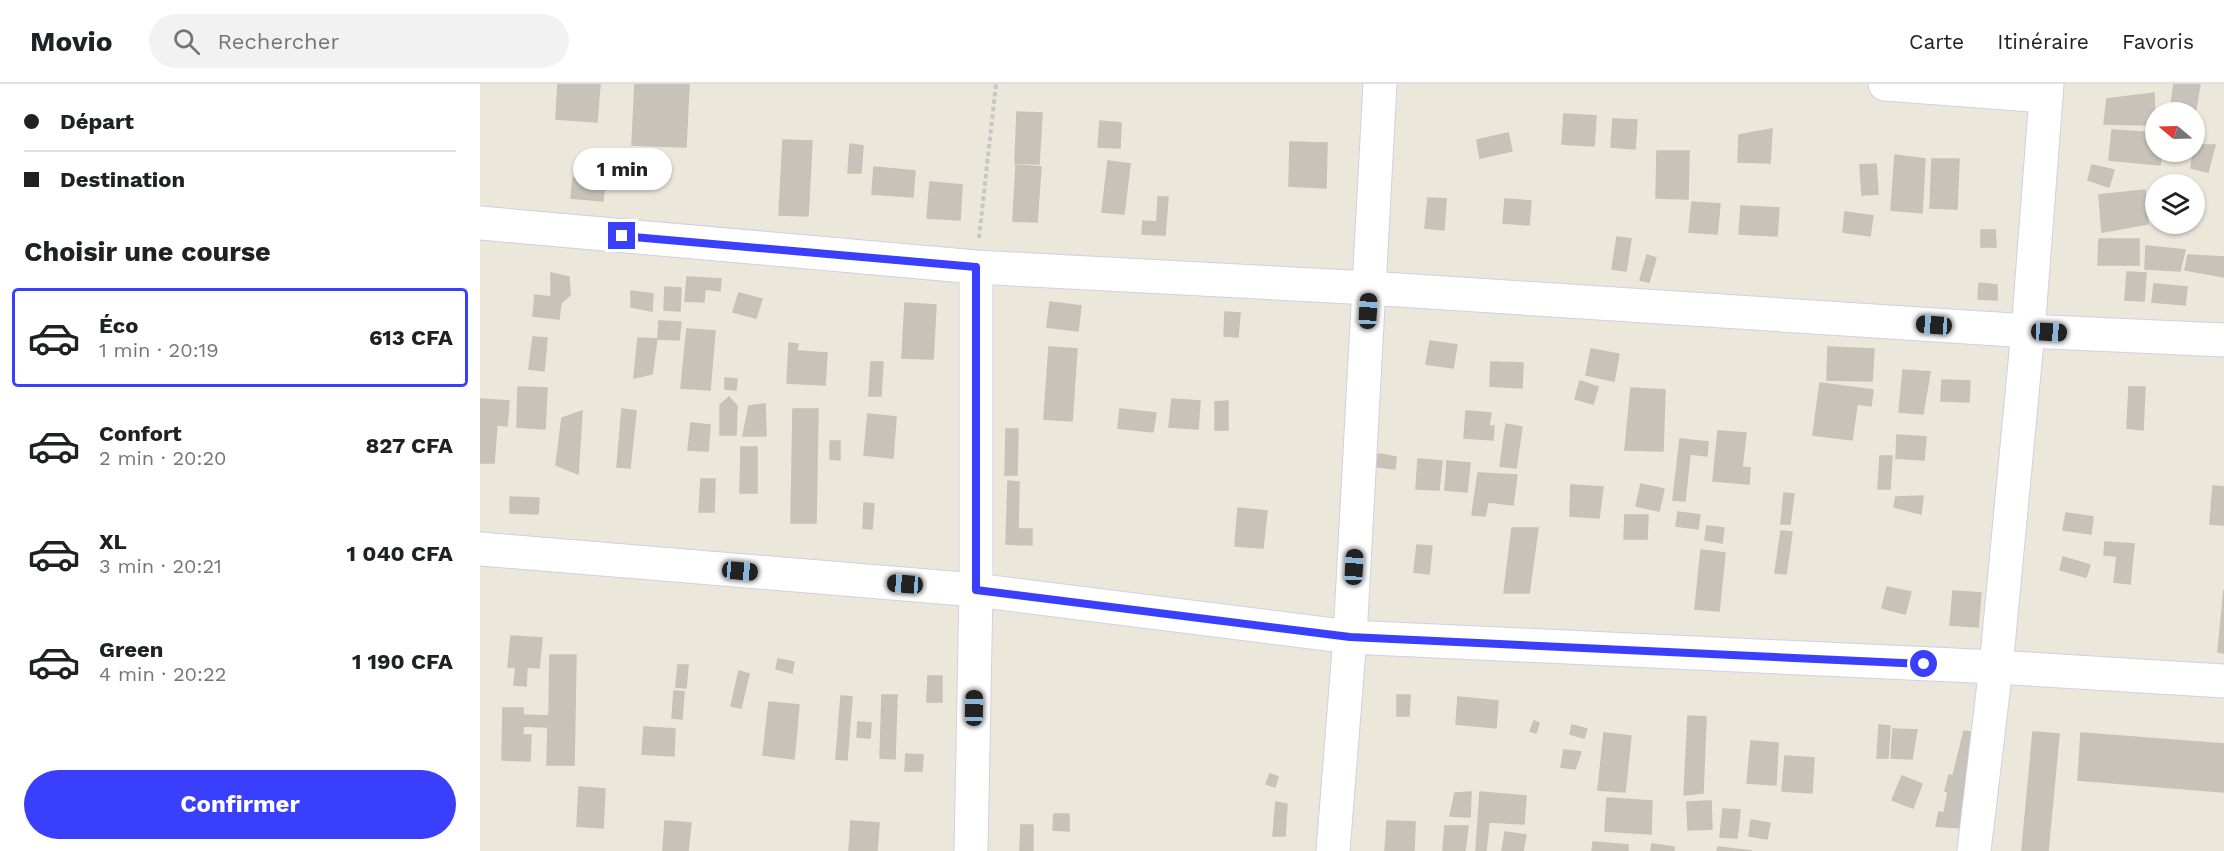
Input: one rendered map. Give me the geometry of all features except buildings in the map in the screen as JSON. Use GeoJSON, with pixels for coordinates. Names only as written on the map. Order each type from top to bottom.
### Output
{"type":"FeatureCollection","features":[{"type":"Feature","properties":{"kind":"street"},"geometry":{"type":"LineString","coordinates":[[1333,851],[1350,637],[1380,84]]}},
{"type":"Feature","properties":{"kind":"street"},"geometry":{"type":"LineString","coordinates":[[1885,84],[2046,90],[2028,331],[1996,667],[1974,851]]}},
{"type":"Feature","properties":{"kind":"street"},"geometry":{"type":"LineString","coordinates":[[480,223],[976,267],[1369,288],[2028,331],[2224,340]]}},
{"type":"Feature","properties":{"kind":"street"},"geometry":{"type":"LineString","coordinates":[[971,851],[976,590],[976,267]]}},
{"type":"Feature","properties":{"kind":"street"},"geometry":{"type":"LineString","coordinates":[[480,549],[976,590],[1350,637],[1996,667],[2224,681]]}},
{"type":"Feature","properties":{"kind":"path"},"geometry":{"type":"LineString","coordinates":[[976,267],[996,84]]}},
{"type":"Feature","properties":{"kind":"route"},"geometry":{"type":"LineString","coordinates":[[622,236],[976,267],[976,590],[1350,637],[1924,664]]}}]}
